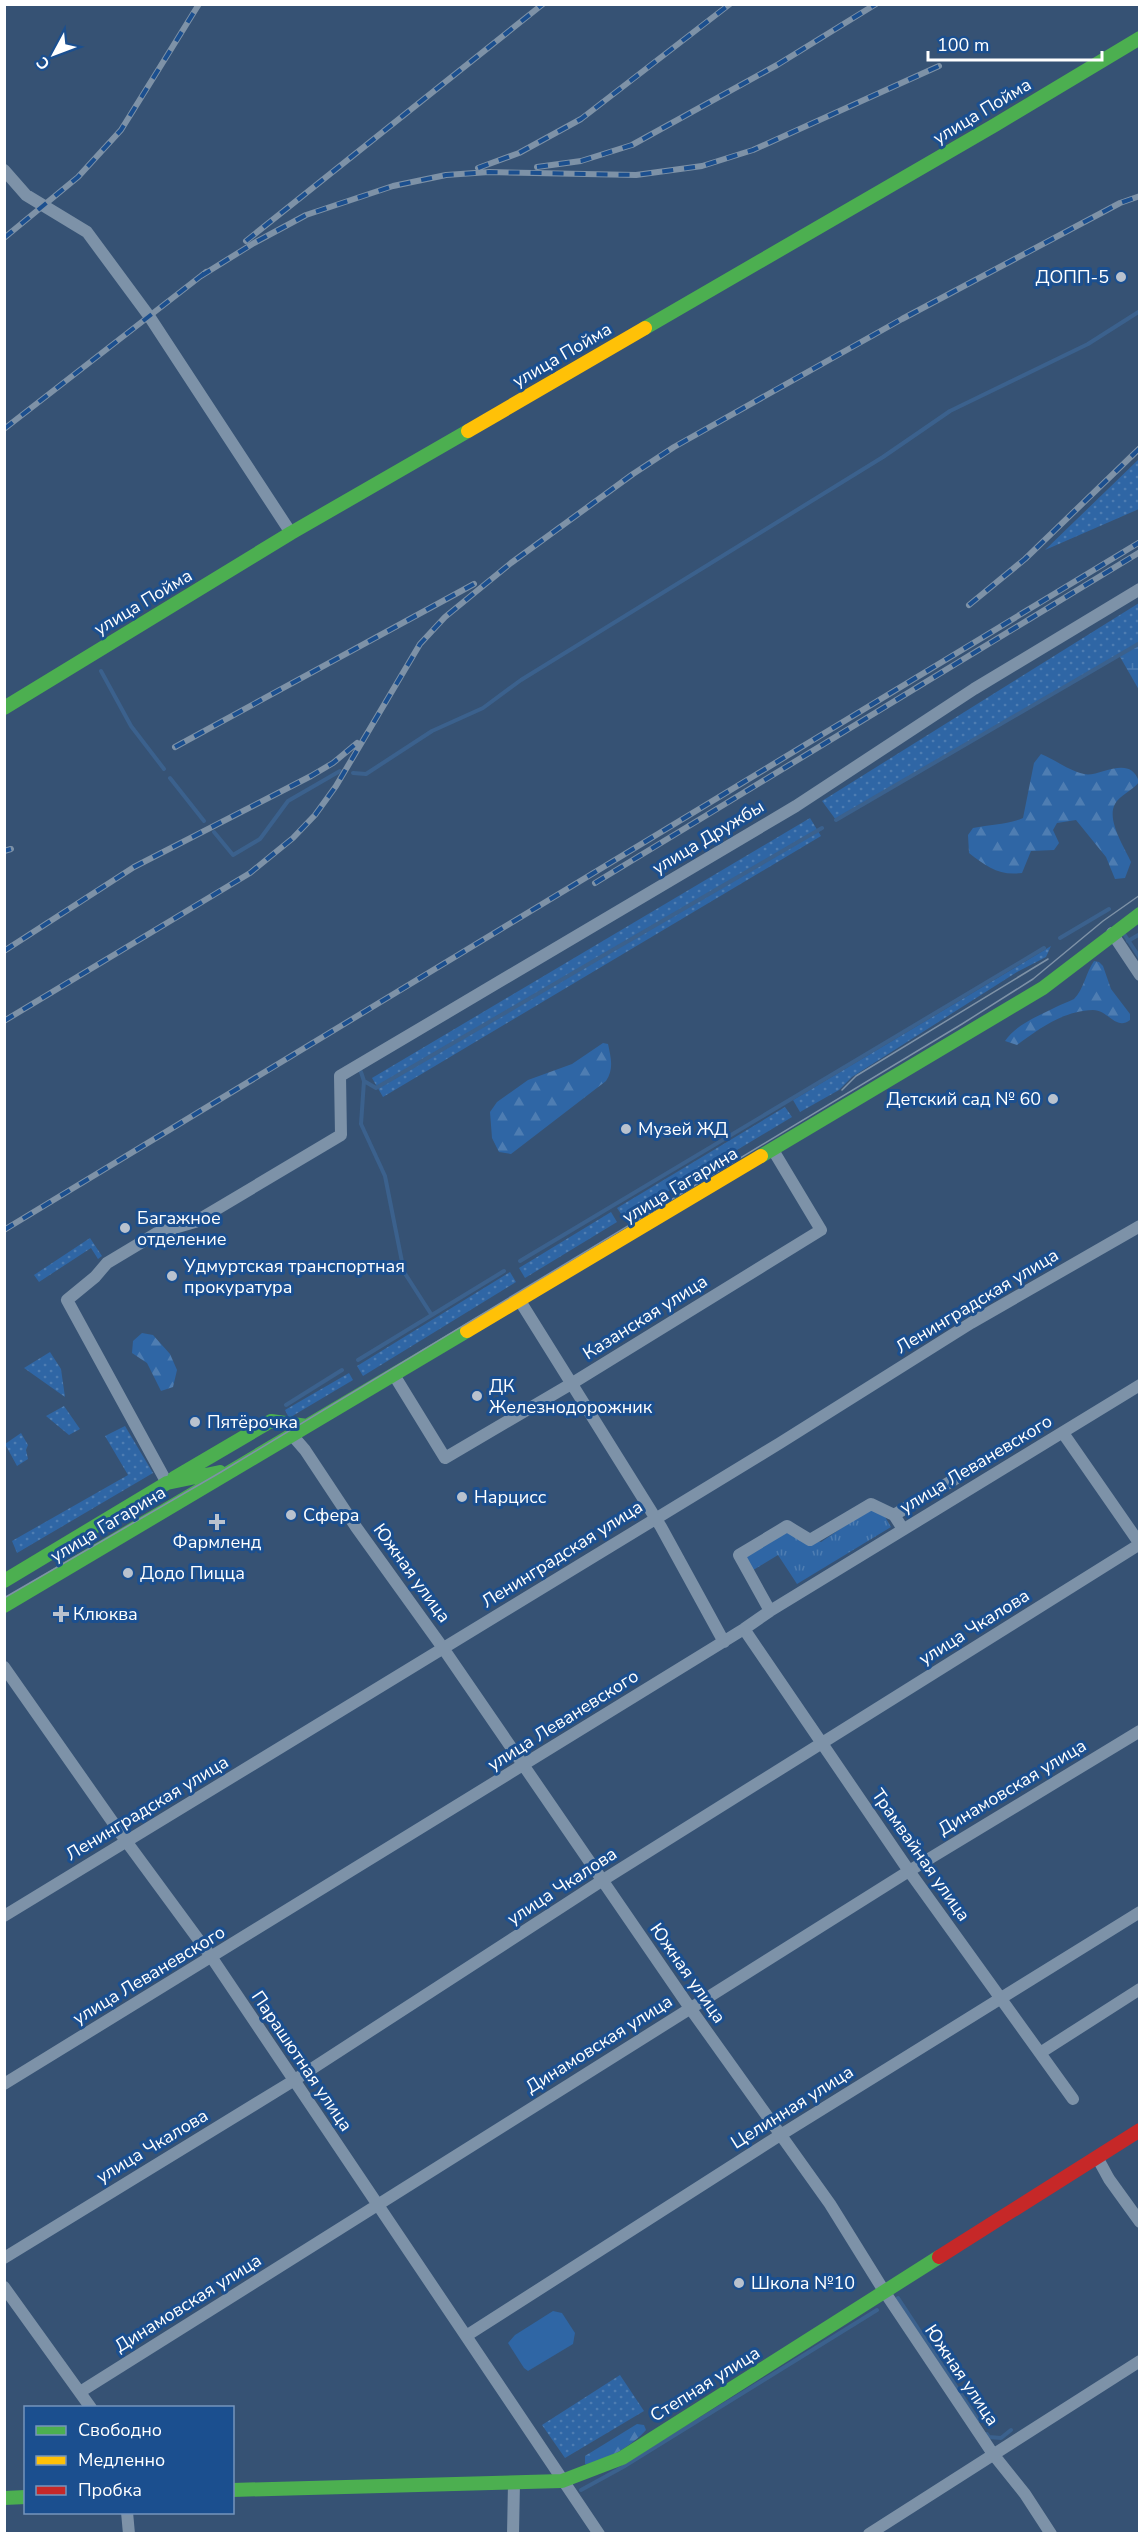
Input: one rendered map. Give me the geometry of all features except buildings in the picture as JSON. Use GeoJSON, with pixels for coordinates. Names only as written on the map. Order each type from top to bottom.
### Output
{"type":"FeatureCollection","features":[{"type":"Feature","properties":{"kind":"main road","name":"улица Пойма"},"geometry":{"type":"LineString","coordinates":[[4,708],[291,533],[995,125],[1140,38]]}},
{"type":"Feature","properties":{"kind":"main road","name":"улица Гагарина"},"geometry":{"type":"LineString","coordinates":[[4,1606],[520,1301],[1042,988],[1140,914]]}},
{"type":"Feature","properties":{"kind":"main road"},"geometry":{"type":"LineString","coordinates":[[166,1483],[271,1421],[307,1426]]}},
{"type":"Feature","properties":{"kind":"main road","name":"улица Гагарина"},"geometry":{"type":"LineString","coordinates":[[4,1581],[166,1483],[229,1473]]}},
{"type":"Feature","properties":{"kind":"main road","name":"Степная улица"},"geometry":{"type":"LineString","coordinates":[[234,2490],[562,2481],[622,2458],[1140,2130]]}},
{"type":"Feature","properties":{"kind":"main road"},"geometry":{"type":"LineString","coordinates":[[4,2498],[24,2497]]}},
{"type":"Feature","properties":{"kind":"street"},"geometry":{"type":"LineString","coordinates":[[4,170],[26,195],[87,232],[149,316],[291,533]]}},
{"type":"Feature","properties":{"kind":"street","name":"улица Дружбы"},"geometry":{"type":"LineString","coordinates":[[166,1483],[67,1300],[95,1277],[107,1263],[157,1233],[195,1222],[341,1136],[340,1076],[796,806],[974,689],[1140,589]]}},
{"type":"Feature","properties":{"kind":"street"},"geometry":{"type":"LineString","coordinates":[[1112,933],[1140,975]]}},
{"type":"Feature","properties":{"kind":"street","name":"Казанская улица"},"geometry":{"type":"LineString","coordinates":[[394,1375],[445,1458],[572,1384],[821,1230],[773,1150]]}},
{"type":"Feature","properties":{"kind":"street","name":"Ленинградская улица"},"geometry":{"type":"LineString","coordinates":[[4,1916],[971,1323],[1140,1226]]}},
{"type":"Feature","properties":{"kind":"street"},"geometry":{"type":"LineString","coordinates":[[520,1301],[655,1517],[724,1642]]}},
{"type":"Feature","properties":{"kind":"street","name":"улица Леваневского"},"geometry":{"type":"LineString","coordinates":[[4,2084],[1140,1385]]}},
{"type":"Feature","properties":{"kind":"street"},"geometry":{"type":"LineString","coordinates":[[1063,1433],[1140,1544]]}},
{"type":"Feature","properties":{"kind":"street","name":"Южная улица"},"geometry":{"type":"LineString","coordinates":[[292,1435],[305,1450],[356,1527],[443,1648],[690,2008],[830,2204],[884,2291],[993,2454],[1026,2494],[1051,2534]]}},
{"type":"Feature","properties":{"kind":"street"},"geometry":{"type":"LineString","coordinates":[[894,1515],[955,1479]]}},
{"type":"Feature","properties":{"kind":"street"},"geometry":{"type":"LineString","coordinates":[[770,1611],[739,1555],[787,1526],[810,1540],[872,1504],[894,1515],[903,1530]]}},
{"type":"Feature","properties":{"kind":"street","name":"улица Чкалова"},"geometry":{"type":"LineString","coordinates":[[4,2258],[293,2081],[603,1880],[1140,1544]]}},
{"type":"Feature","properties":{"kind":"street","name":"Трамвайная улица"},"geometry":{"type":"LineString","coordinates":[[744,1629],[909,1871],[1073,2099]]}},
{"type":"Feature","properties":{"kind":"street","name":"Парашютная улица"},"geometry":{"type":"LineString","coordinates":[[4,1667],[126,1841],[212,1958],[599,2534]]}},
{"type":"Feature","properties":{"kind":"street","name":"Динамовская улица"},"geometry":{"type":"LineString","coordinates":[[80,2392],[909,1871],[1140,1731]]}},
{"type":"Feature","properties":{"kind":"street","name":"Целинная улица"},"geometry":{"type":"LineString","coordinates":[[466,2336],[781,2134],[1002,2000],[1140,1912]]}},
{"type":"Feature","properties":{"kind":"street"},"geometry":{"type":"LineString","coordinates":[[1040,2053],[1140,1989]]}},
{"type":"Feature","properties":{"kind":"street"},"geometry":{"type":"LineString","coordinates":[[1097,2157],[1109,2179],[1140,2222]]}},
{"type":"Feature","properties":{"kind":"street"},"geometry":{"type":"LineString","coordinates":[[4,2287],[90,2406]]}},
{"type":"Feature","properties":{"kind":"street"},"geometry":{"type":"LineString","coordinates":[[869,2534],[1140,2361]]}},
{"type":"Feature","properties":{"kind":"street"},"geometry":{"type":"LineString","coordinates":[[513,2534],[514,2482]]}},
{"type":"Feature","properties":{"kind":"street"},"geometry":{"type":"LineString","coordinates":[[127,2514],[129,2534]]}},
{"type":"Feature","properties":{"kind":"green space"},"geometry":{"type":"Polygon","coordinates":[[[1139,459],[1139,509],[1045,550],[1139,459]]]}},
{"type":"Feature","properties":{"kind":"green space"},"geometry":{"type":"Polygon","coordinates":[[[1139,603],[1139,644],[836,820],[822,801],[1139,603]]]}},
{"type":"Feature","properties":{"kind":"green space"},"geometry":{"type":"Polygon","coordinates":[[[1139,643],[1139,690],[1119,655],[1139,643]]]}},
{"type":"Feature","properties":{"kind":"green space"},"geometry":{"type":"Polygon","coordinates":[[[1041,754],[1084,774],[1122,768],[1135,773],[1139,782],[1117,801],[1113,811],[1115,826],[1131,862],[1125,878],[1115,879],[1106,857],[1076,820],[1057,823],[1053,830],[1059,843],[1054,850],[1031,851],[1022,873],[1000,872],[969,853],[968,835],[973,828],[1023,818],[1034,763],[1041,754]]]}},
{"type":"Feature","properties":{"kind":"green space"},"geometry":{"type":"Polygon","coordinates":[[[810,818],[821,836],[383,1097],[372,1078],[810,818]]]}},
{"type":"Feature","properties":{"kind":"green space"},"geometry":{"type":"Polygon","coordinates":[[[1051,946],[1046,957],[1017,972],[852,1077],[839,1090],[800,1112],[793,1100],[1051,946]]]}},
{"type":"Feature","properties":{"kind":"green space"},"geometry":{"type":"Polygon","coordinates":[[[1094,961],[1103,966],[1111,989],[1130,1014],[1130,1020],[1120,1023],[1098,1011],[1082,1011],[1052,1022],[1017,1045],[1005,1041],[1028,1021],[1074,999],[1094,961]]]}},
{"type":"Feature","properties":{"kind":"green space"},"geometry":{"type":"Polygon","coordinates":[[[603,1043],[608,1044],[611,1059],[611,1068],[606,1081],[511,1154],[499,1152],[492,1138],[490,1112],[497,1102],[528,1080],[572,1064],[603,1043]]]}},
{"type":"Feature","properties":{"kind":"green space"},"geometry":{"type":"Polygon","coordinates":[[[785,1107],[792,1117],[624,1218],[617,1208],[785,1107]]]}},
{"type":"Feature","properties":{"kind":"green space"},"geometry":{"type":"Polygon","coordinates":[[[611,1212],[617,1222],[525,1278],[519,1268],[611,1212]]]}},
{"type":"Feature","properties":{"kind":"green space"},"geometry":{"type":"Polygon","coordinates":[[[90,1238],[102,1256],[98,1259],[91,1248],[39,1282],[34,1275],[90,1238]]]}},
{"type":"Feature","properties":{"kind":"green space"},"geometry":{"type":"Polygon","coordinates":[[[510,1272],[516,1282],[363,1376],[357,1366],[510,1272]]]}},
{"type":"Feature","properties":{"kind":"green space"},"geometry":{"type":"Polygon","coordinates":[[[142,1333],[153,1335],[170,1354],[177,1370],[173,1387],[161,1391],[147,1363],[132,1353],[133,1341],[142,1333]]]}},
{"type":"Feature","properties":{"kind":"green space"},"geometry":{"type":"Polygon","coordinates":[[[50,1352],[61,1369],[65,1397],[24,1368],[50,1352]]]}},
{"type":"Feature","properties":{"kind":"green space"},"geometry":{"type":"Polygon","coordinates":[[[349,1373],[353,1380],[289,1418],[285,1410],[349,1373]]]}},
{"type":"Feature","properties":{"kind":"green space"},"geometry":{"type":"Polygon","coordinates":[[[64,1406],[80,1429],[69,1435],[46,1416],[64,1406]]]}},
{"type":"Feature","properties":{"kind":"green space"},"geometry":{"type":"Polygon","coordinates":[[[125,1426],[153,1473],[17,1553],[12,1541],[128,1475],[105,1436],[125,1426]]]}},
{"type":"Feature","properties":{"kind":"green space"},"geometry":{"type":"Polygon","coordinates":[[[21,1433],[28,1445],[26,1450],[28,1459],[17,1466],[5,1444],[21,1433]]]}},
{"type":"Feature","properties":{"kind":"green space"},"geometry":{"type":"Polygon","coordinates":[[[871,1508],[884,1515],[891,1527],[797,1584],[778,1555],[750,1572],[743,1558],[789,1530],[821,1542],[871,1508]]]}},
{"type":"Feature","properties":{"kind":"green space"},"geometry":{"type":"Polygon","coordinates":[[[553,2311],[562,2313],[575,2333],[573,2344],[528,2371],[508,2343],[515,2335],[553,2311]]]}},
{"type":"Feature","properties":{"kind":"green space"},"geometry":{"type":"Polygon","coordinates":[[[620,2375],[644,2411],[565,2458],[542,2425],[620,2375]]]}},
{"type":"Feature","properties":{"kind":"green space"},"geometry":{"type":"Polygon","coordinates":[[[637,2424],[644,2425],[646,2430],[634,2441],[601,2461],[585,2464],[585,2456],[637,2424]]]}},
{"type":"Feature","properties":{"kind":"waterway"},"geometry":{"type":"LineString","coordinates":[[353,773],[366,774],[432,731],[483,708],[521,680],[883,457],[950,411],[1088,344],[1140,311]]}},
{"type":"Feature","properties":{"kind":"waterway"},"geometry":{"type":"LineString","coordinates":[[836,820],[1140,643]]}},
{"type":"Feature","properties":{"kind":"waterway"},"geometry":{"type":"LineString","coordinates":[[101,671],[131,726],[164,769]]}},
{"type":"Feature","properties":{"kind":"waterway"},"geometry":{"type":"LineString","coordinates":[[214,832],[233,855],[260,839],[288,801],[340,771]]}},
{"type":"Feature","properties":{"kind":"waterway"},"geometry":{"type":"LineString","coordinates":[[170,778],[204,821]]}},
{"type":"Feature","properties":{"kind":"waterway"},"geometry":{"type":"LineString","coordinates":[[361,1072],[364,1081],[376,1088],[822,828]]}},
{"type":"Feature","properties":{"kind":"waterway"},"geometry":{"type":"LineString","coordinates":[[1060,938],[1109,909]]}},
{"type":"Feature","properties":{"kind":"waterway"},"geometry":{"type":"LineString","coordinates":[[1124,934],[1140,958]]}},
{"type":"Feature","properties":{"kind":"waterway"},"geometry":{"type":"LineString","coordinates":[[1128,941],[1140,934]]}},
{"type":"Feature","properties":{"kind":"waterway"},"geometry":{"type":"LineString","coordinates":[[520,1261],[1044,948]]}},
{"type":"Feature","properties":{"kind":"waterway"},"geometry":{"type":"LineString","coordinates":[[364,1081],[361,1124],[385,1176],[404,1272],[431,1314]]}},
{"type":"Feature","properties":{"kind":"waterway"},"geometry":{"type":"LineString","coordinates":[[358,1360],[504,1271]]}},
{"type":"Feature","properties":{"kind":"waterway"},"geometry":{"type":"LineString","coordinates":[[286,1405],[342,1370]]}},
{"type":"Feature","properties":{"kind":"waterway"},"geometry":{"type":"LineString","coordinates":[[898,2298],[978,2420]]}},
{"type":"Feature","properties":{"kind":"waterway"},"geometry":{"type":"LineString","coordinates":[[581,2490],[623,2467],[877,2310]]}},
{"type":"Feature","properties":{"kind":"waterway"},"geometry":{"type":"LineString","coordinates":[[987,2434],[989,2437],[1001,2438],[1011,2430]]}},
{"type":"Feature","properties":{"kind":"tram line"},"geometry":{"type":"LineString","coordinates":[[4,1598],[221,1472],[962,1024],[1033,979],[1103,921],[1140,895]]}},
{"type":"Feature","properties":{"kind":"tram line"},"geometry":{"type":"LineString","coordinates":[[842,1090],[856,1076],[1048,959]]}},
{"type":"Feature","properties":{"kind":"railway"},"geometry":{"type":"LineString","coordinates":[[4,238],[78,177],[121,130],[199,4]]}},
{"type":"Feature","properties":{"kind":"railway"},"geometry":{"type":"LineString","coordinates":[[246,241],[543,4]]}},
{"type":"Feature","properties":{"kind":"railway"},"geometry":{"type":"LineString","coordinates":[[478,168],[519,153],[581,119],[730,4]]}},
{"type":"Feature","properties":{"kind":"railway"},"geometry":{"type":"LineString","coordinates":[[537,167],[581,161],[632,145],[777,65],[876,4]]}},
{"type":"Feature","properties":{"kind":"railway"},"geometry":{"type":"LineString","coordinates":[[201,276],[254,243],[306,215],[393,186],[446,175],[489,172],[636,175],[702,166],[753,150],[939,66]]}},
{"type":"Feature","properties":{"kind":"railway"},"geometry":{"type":"LineString","coordinates":[[4,1021],[250,873],[293,838],[315,815],[336,786],[420,644],[445,617],[511,563],[633,474],[674,447],[902,319],[1120,203],[1140,196]]}},
{"type":"Feature","properties":{"kind":"railway"},"geometry":{"type":"LineString","coordinates":[[4,429],[206,272]]}},
{"type":"Feature","properties":{"kind":"railway"},"geometry":{"type":"LineString","coordinates":[[969,605],[1025,559],[1140,448]]}},
{"type":"Feature","properties":{"kind":"railway"},"geometry":{"type":"LineString","coordinates":[[4,1230],[1140,542]]}},
{"type":"Feature","properties":{"kind":"railway"},"geometry":{"type":"LineString","coordinates":[[595,883],[1140,552]]}},
{"type":"Feature","properties":{"kind":"railway"},"geometry":{"type":"LineString","coordinates":[[175,747],[474,584]]}},
{"type":"Feature","properties":{"kind":"railway"},"geometry":{"type":"LineString","coordinates":[[4,951],[134,867],[311,776],[333,763],[357,743]]}},
{"type":"Feature","properties":{"kind":"railway"},"geometry":{"type":"LineString","coordinates":[[4,851],[11,849]]}},
{"type":"Feature","properties":{"kind":"traffic: fast"},"geometry":{"type":"LineString","coordinates":[[645,328],[1140,38]]}},
{"type":"Feature","properties":{"kind":"traffic: fast"},"geometry":{"type":"LineString","coordinates":[[4,708],[291,533],[468,431]]}},
{"type":"Feature","properties":{"kind":"traffic: fast"},"geometry":{"type":"LineString","coordinates":[[761,1156],[1043,988],[1140,914]]}},
{"type":"Feature","properties":{"kind":"traffic: fast"},"geometry":{"type":"LineString","coordinates":[[4,1606],[467,1331]]}},
{"type":"Feature","properties":{"kind":"traffic: fast"},"geometry":{"type":"LineString","coordinates":[[174,1478],[271,1421],[307,1426]]}},
{"type":"Feature","properties":{"kind":"traffic: fast"},"geometry":{"type":"LineString","coordinates":[[4,1581],[167,1483],[220,1472]]}},
{"type":"Feature","properties":{"kind":"traffic: fast"},"geometry":{"type":"LineString","coordinates":[[234,2490],[562,2481],[622,2458],[939,2257]]}},
{"type":"Feature","properties":{"kind":"traffic: fast"},"geometry":{"type":"LineString","coordinates":[[4,2498],[24,2497]]}},
{"type":"Feature","properties":{"kind":"traffic: slow"},"geometry":{"type":"LineString","coordinates":[[468,431],[645,328]]}},
{"type":"Feature","properties":{"kind":"traffic: slow"},"geometry":{"type":"LineString","coordinates":[[467,1331],[761,1156]]}},
{"type":"Feature","properties":{"kind":"traffic: jam"},"geometry":{"type":"LineString","coordinates":[[939,2257],[1140,2130]]}},
{"type":"Feature","properties":{"kind":"place","name":"ДОПП-5"},"geometry":{"type":"Point","coordinates":[1121,277]}},
{"type":"Feature","properties":{"kind":"place","name":"Детский сад № 60"},"geometry":{"type":"Point","coordinates":[1053,1099]}},
{"type":"Feature","properties":{"kind":"place","name":"Музей ЖД"},"geometry":{"type":"Point","coordinates":[626,1129]}},
{"type":"Feature","properties":{"kind":"place","name":"Багажное отделение"},"geometry":{"type":"Point","coordinates":[125,1228]}},
{"type":"Feature","properties":{"kind":"place","name":"Удмуртская транспортная прокуратура"},"geometry":{"type":"Point","coordinates":[172,1276]}},
{"type":"Feature","properties":{"kind":"place","name":"ДК Железнодорожник"},"geometry":{"type":"Point","coordinates":[477,1396]}},
{"type":"Feature","properties":{"kind":"place","name":"Пятёрочка"},"geometry":{"type":"Point","coordinates":[195,1422]}},
{"type":"Feature","properties":{"kind":"place","name":"Нарцисс"},"geometry":{"type":"Point","coordinates":[462,1497]}},
{"type":"Feature","properties":{"kind":"place","name":"Сфера"},"geometry":{"type":"Point","coordinates":[291,1515]}},
{"type":"Feature","properties":{"kind":"place","name":"Фармленд"},"geometry":{"type":"Point","coordinates":[217,1522]}},
{"type":"Feature","properties":{"kind":"place","name":"Додо Пицца"},"geometry":{"type":"Point","coordinates":[128,1573]}},
{"type":"Feature","properties":{"kind":"place","name":"Клюква"},"geometry":{"type":"Point","coordinates":[61,1614]}},
{"type":"Feature","properties":{"kind":"place","name":"Школа №10"},"geometry":{"type":"Point","coordinates":[739,2283]}}]}
